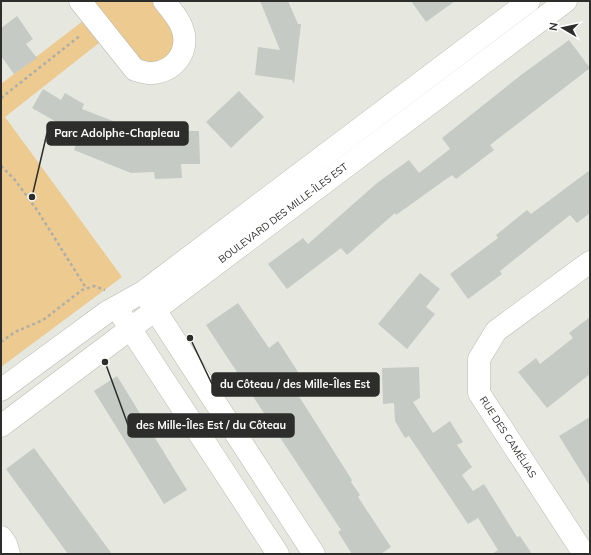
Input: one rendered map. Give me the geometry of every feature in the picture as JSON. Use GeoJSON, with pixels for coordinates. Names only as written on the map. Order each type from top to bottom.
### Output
{"type":"FeatureCollection","features":[{"type":"Feature","properties":{"kind":"street"},"geometry":{"type":"LineString","coordinates":[[80,1],[135,70],[152,73],[172,67],[183,52],[184,35],[178,18],[164,1]]}},
{"type":"Feature","properties":{"kind":"street","name":"BOULEVARD DES MILLE-ÎLES EST"},"geometry":{"type":"LineString","coordinates":[[1,426],[130,327],[149,300],[529,1]]}},
{"type":"Feature","properties":{"kind":"street","name":"BOULEVARD DES MILLE-ÎLES EST"},"geometry":{"type":"LineString","coordinates":[[1,390],[107,312],[114,300],[149,300],[554,5]]}},
{"type":"Feature","properties":{"kind":"street","name":"RUE DES CAMÉLIAS"},"geometry":{"type":"LineString","coordinates":[[584,554],[479,393],[479,359],[496,331],[590,262]]}},
{"type":"Feature","properties":{"kind":"street"},"geometry":{"type":"LineString","coordinates":[[114,300],[130,327],[278,554]]}},
{"type":"Feature","properties":{"kind":"street"},"geometry":{"type":"LineString","coordinates":[[149,300],[314,554]]}},
{"type":"Feature","properties":{"kind":"street"},"geometry":{"type":"LineString","coordinates":[[1,537],[6,544],[9,554]]}},
{"type":"Feature","properties":{"kind":"path"},"geometry":{"type":"LineString","coordinates":[[1,98],[97,22]]}},
{"type":"Feature","properties":{"kind":"path"},"geometry":{"type":"LineString","coordinates":[[1,166],[16,180],[37,210],[86,288]]}},
{"type":"Feature","properties":{"kind":"path"},"geometry":{"type":"LineString","coordinates":[[1,342],[15,332],[42,320],[86,288],[99,288],[114,300]]}},
{"type":"Feature","properties":{"kind":"shaded area"},"geometry":{"type":"Polygon","coordinates":[[[80,1],[164,1],[184,35],[152,73],[80,1]]]}},
{"type":"Feature","properties":{"kind":"shaded area"},"geometry":{"type":"Polygon","coordinates":[[[88,17],[104,39],[5,117],[122,277],[1,367],[1,84],[88,17]]]}},
{"type":"Feature","properties":{"kind":"building"},"geometry":{"type":"Polygon","coordinates":[[[260,1],[288,1],[298,24],[301,24],[294,84],[292,80],[255,75],[258,47],[280,50],[260,1]]]}},
{"type":"Feature","properties":{"kind":"building"},"geometry":{"type":"Polygon","coordinates":[[[411,1],[455,1],[426,22],[411,1]]]}},
{"type":"Feature","properties":{"kind":"building"},"geometry":{"type":"Polygon","coordinates":[[[17,16],[33,39],[26,44],[37,58],[14,74],[1,56],[1,28],[17,16]]]}},
{"type":"Feature","properties":{"kind":"building"},"geometry":{"type":"Polygon","coordinates":[[[569,40],[590,68],[490,145],[494,150],[456,179],[452,175],[396,215],[395,213],[347,255],[341,248],[287,289],[268,264],[303,238],[308,244],[377,183],[409,160],[419,173],[450,149],[442,138],[521,75],[569,40]]]}},
{"type":"Feature","properties":{"kind":"building"},"geometry":{"type":"Polygon","coordinates":[[[43,89],[61,100],[65,93],[84,104],[82,109],[113,121],[108,135],[132,145],[174,144],[174,131],[199,131],[200,164],[181,164],[182,178],[155,179],[154,172],[131,173],[74,150],[79,135],[32,108],[43,89]]]}},
{"type":"Feature","properties":{"kind":"building"},"geometry":{"type":"Polygon","coordinates":[[[239,91],[264,117],[231,148],[206,122],[239,91]]]}},
{"type":"Feature","properties":{"kind":"building"},"geometry":{"type":"Polygon","coordinates":[[[590,170],[590,213],[577,223],[570,215],[500,271],[502,274],[468,299],[450,274],[498,238],[496,235],[527,210],[531,214],[590,170]]]}},
{"type":"Feature","properties":{"kind":"building"},"geometry":{"type":"Polygon","coordinates":[[[420,273],[440,289],[426,307],[435,314],[407,349],[378,324],[420,273]]]}},
{"type":"Feature","properties":{"kind":"building"},"geometry":{"type":"Polygon","coordinates":[[[238,303],[269,348],[278,341],[298,372],[288,379],[352,480],[351,482],[360,495],[358,497],[391,547],[381,554],[352,554],[338,532],[341,530],[206,325],[238,303]]]}},
{"type":"Feature","properties":{"kind":"building"},"geometry":{"type":"Polygon","coordinates":[[[590,317],[590,374],[547,408],[518,372],[536,358],[540,364],[573,338],[569,333],[590,317]]]}},
{"type":"Feature","properties":{"kind":"building"},"geometry":{"type":"Polygon","coordinates":[[[419,367],[420,398],[413,402],[433,433],[450,421],[463,442],[457,445],[472,467],[462,475],[473,491],[484,484],[517,537],[520,536],[532,554],[492,554],[498,550],[478,518],[468,524],[409,436],[405,438],[395,421],[394,403],[383,404],[382,368],[419,367]]]}},
{"type":"Feature","properties":{"kind":"building"},"geometry":{"type":"Polygon","coordinates":[[[117,376],[187,490],[164,504],[94,391],[117,376]]]}},
{"type":"Feature","properties":{"kind":"building"},"geometry":{"type":"Polygon","coordinates":[[[590,417],[590,486],[559,436],[590,417]]]}},
{"type":"Feature","properties":{"kind":"building"},"geometry":{"type":"Polygon","coordinates":[[[34,448],[112,554],[68,554],[6,469],[34,448]]]}},
{"type":"Feature","properties":{"kind":"place","name":"Parc Adolphe-Chapleau"},"geometry":{"type":"Point","coordinates":[32,197]}},
{"type":"Feature","properties":{"kind":"place","name":"du Côteau / des Mille-Îles Est"},"geometry":{"type":"Point","coordinates":[190,338]}},
{"type":"Feature","properties":{"kind":"place","name":"des Mille-Îles Est / du Côteau"},"geometry":{"type":"Point","coordinates":[105,362]}}]}
